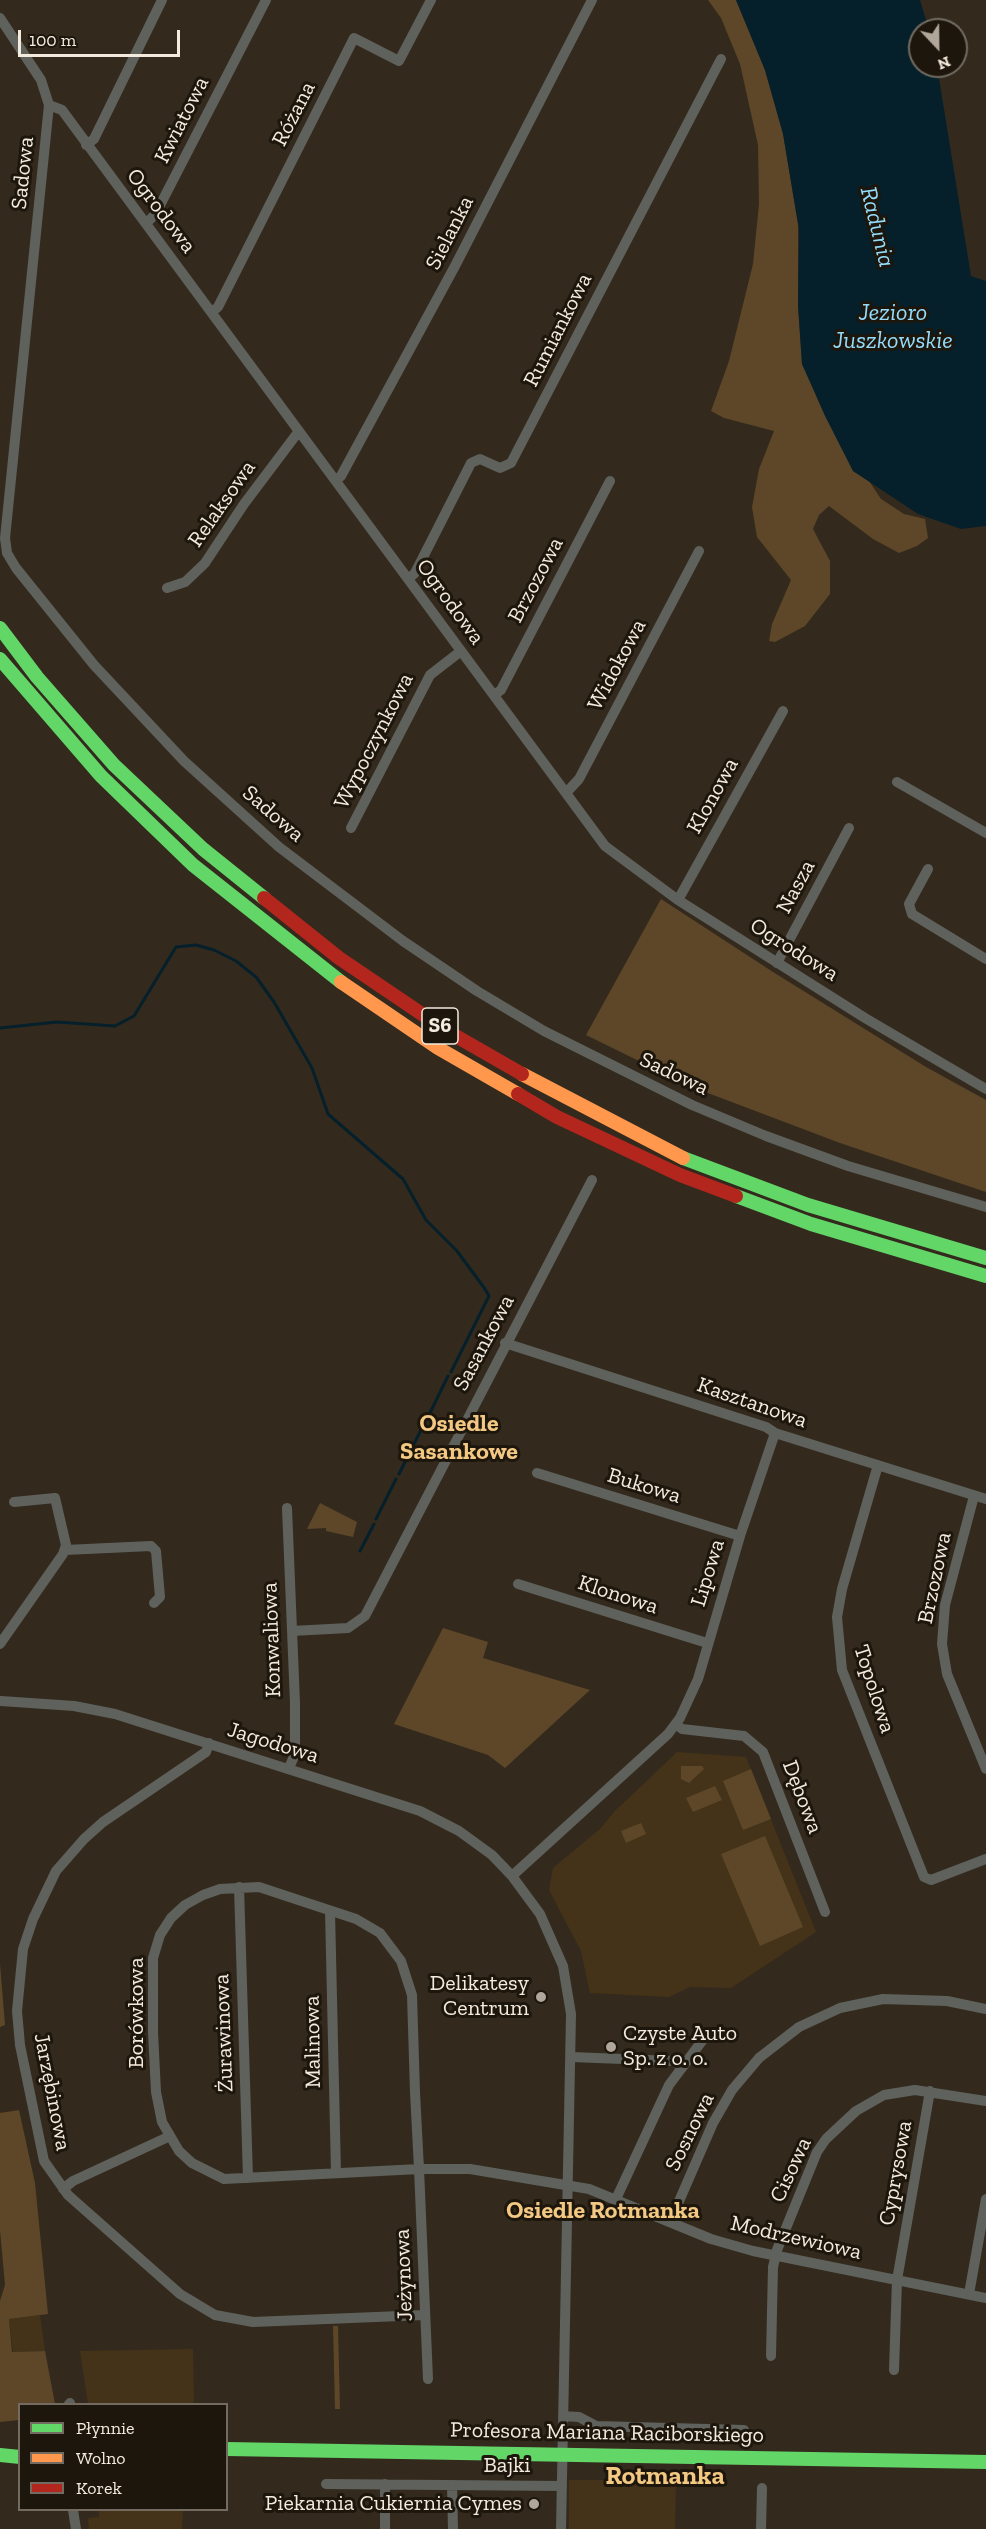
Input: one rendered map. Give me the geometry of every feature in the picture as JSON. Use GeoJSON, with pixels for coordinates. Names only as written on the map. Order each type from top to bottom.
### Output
{"type":"FeatureCollection","features":[{"type":"Feature","properties":{"kind":"main road","name":"S6"},"geometry":{"type":"LineString","coordinates":[[0,628],[37,677],[114,765],[203,849],[339,958],[447,1031],[557,1095],[681,1157],[808,1205],[986,1258]]}},
{"type":"Feature","properties":{"kind":"main road","name":"S6"},"geometry":{"type":"LineString","coordinates":[[0,659],[24,690],[101,776],[193,865],[333,977],[438,1048],[557,1117],[680,1175],[811,1224],[986,1276]]}},
{"type":"Feature","properties":{"kind":"main road","name":"Profesora Mariana Raciborskiego"},"geometry":{"type":"LineString","coordinates":[[228,2449],[986,2462]]}},
{"type":"Feature","properties":{"kind":"street"},"geometry":{"type":"LineString","coordinates":[[86,145],[94,139],[162,0]]}},
{"type":"Feature","properties":{"kind":"street","name":"Kwiatowa"},"geometry":{"type":"LineString","coordinates":[[146,224],[156,213],[266,0]]}},
{"type":"Feature","properties":{"kind":"street","name":"Różana"},"geometry":{"type":"LineString","coordinates":[[212,312],[218,307],[354,38],[399,61],[431,0]]}},
{"type":"Feature","properties":{"kind":"street","name":"Sielanka"},"geometry":{"type":"LineString","coordinates":[[336,480],[455,266],[592,0]]}},
{"type":"Feature","properties":{"kind":"street"},"geometry":{"type":"LineString","coordinates":[[0,18],[41,80],[49,105]]}},
{"type":"Feature","properties":{"kind":"street","name":"Rumiankowa"},"geometry":{"type":"LineString","coordinates":[[408,579],[415,573],[471,464],[480,459],[500,468],[511,463],[720,59]]}},
{"type":"Feature","properties":{"kind":"street","name":"Ogrodowa"},"geometry":{"type":"LineString","coordinates":[[49,105],[62,110],[566,793],[616,857],[678,900],[777,963],[986,1089]]}},
{"type":"Feature","properties":{"kind":"street","name":"Sadowa"},"geometry":{"type":"LineString","coordinates":[[49,105],[5,538],[7,554],[16,568],[94,665],[184,761],[279,847],[403,942],[496,1002],[610,1066],[766,1136],[848,1166],[986,1207]]}},
{"type":"Feature","properties":{"kind":"street","name":"Relaksowa"},"geometry":{"type":"LineString","coordinates":[[167,588],[184,582],[205,563],[244,504],[299,431]]}},
{"type":"Feature","properties":{"kind":"street","name":"Brzozowa"},"geometry":{"type":"LineString","coordinates":[[494,695],[501,690],[610,481]]}},
{"type":"Feature","properties":{"kind":"street","name":"Widokowa"},"geometry":{"type":"LineString","coordinates":[[566,793],[579,779],[699,551]]}},
{"type":"Feature","properties":{"kind":"street","name":"Wypoczynkowa"},"geometry":{"type":"LineString","coordinates":[[351,828],[430,675],[461,651]]}},
{"type":"Feature","properties":{"kind":"street","name":"Klonowa"},"geometry":{"type":"LineString","coordinates":[[678,900],[783,711]]}},
{"type":"Feature","properties":{"kind":"street"},"geometry":{"type":"LineString","coordinates":[[897,782],[986,834]]}},
{"type":"Feature","properties":{"kind":"street","name":"Nasza"},"geometry":{"type":"LineString","coordinates":[[777,963],[849,828]]}},
{"type":"Feature","properties":{"kind":"street"},"geometry":{"type":"LineString","coordinates":[[928,869],[909,904],[912,914],[986,959]]}},
{"type":"Feature","properties":{"kind":"street","name":"Sasankowa"},"geometry":{"type":"LineString","coordinates":[[292,1630],[348,1628],[365,1616],[505,1343],[592,1180]]}},
{"type":"Feature","properties":{"kind":"street","name":"Kasztanowa"},"geometry":{"type":"LineString","coordinates":[[505,1343],[766,1427],[775,1433],[986,1499]]}},
{"type":"Feature","properties":{"kind":"street","name":"Lipowa"},"geometry":{"type":"LineString","coordinates":[[676,1724],[698,1679],[740,1536],[775,1433]]}},
{"type":"Feature","properties":{"kind":"street","name":"Topolowa"},"geometry":{"type":"LineString","coordinates":[[879,1465],[842,1589],[837,1617],[839,1658],[924,1877],[931,1880],[986,1859]]}},
{"type":"Feature","properties":{"kind":"street","name":"Bukowa"},"geometry":{"type":"LineString","coordinates":[[537,1473],[740,1536]]}},
{"type":"Feature","properties":{"kind":"street","name":"Brzozowa"},"geometry":{"type":"LineString","coordinates":[[974,1496],[943,1611],[942,1644],[947,1674],[986,1769]]}},
{"type":"Feature","properties":{"kind":"street"},"geometry":{"type":"LineString","coordinates":[[0,1644],[65,1550],[58,1503],[55,1498],[14,1502]]}},
{"type":"Feature","properties":{"kind":"street","name":"Konwaliowa"},"geometry":{"type":"LineString","coordinates":[[287,1508],[295,1754],[289,1768]]}},
{"type":"Feature","properties":{"kind":"street"},"geometry":{"type":"LineString","coordinates":[[65,1550],[152,1546],[156,1551],[160,1597],[154,1603]]}},
{"type":"Feature","properties":{"kind":"street","name":"Klonowa"},"geometry":{"type":"LineString","coordinates":[[518,1584],[707,1643]]}},
{"type":"Feature","properties":{"kind":"street","name":"Jagodowa"},"geometry":{"type":"LineString","coordinates":[[1,1701],[74,1706],[115,1714],[289,1768],[437,1819],[482,1847],[512,1876],[545,1924],[563,1966],[571,2009],[569,2186]]}},
{"type":"Feature","properties":{"kind":"street"},"geometry":{"type":"LineString","coordinates":[[512,1876],[676,1724]]}},
{"type":"Feature","properties":{"kind":"street","name":"Dębowa"},"geometry":{"type":"LineString","coordinates":[[676,1724],[682,1729],[744,1736],[763,1752],[825,1912]]}},
{"type":"Feature","properties":{"kind":"street","name":"Jarzębinowa"},"geometry":{"type":"LineString","coordinates":[[209,1743],[206,1752],[103,1822],[84,1839],[56,1870],[33,1919],[23,1949],[17,2011],[20,2045],[44,2161],[63,2189],[180,2294],[215,2315],[253,2322],[425,2314]]}},
{"type":"Feature","properties":{"kind":"street","name":"Borówkowa"},"geometry":{"type":"LineString","coordinates":[[419,2169],[412,1995],[401,1961],[380,1933],[356,1919],[260,1887],[239,1887],[202,1895],[185,1905],[171,1918],[160,1935],[153,1958],[156,2092],[162,2122],[168,2137],[192,2163],[224,2179],[419,2169],[470,2169],[569,2186]]}},
{"type":"Feature","properties":{"kind":"street","name":"Żurawinowa"},"geometry":{"type":"LineString","coordinates":[[239,1887],[248,2178]]}},
{"type":"Feature","properties":{"kind":"street","name":"Malinowa"},"geometry":{"type":"LineString","coordinates":[[330,1911],[336,2173]]}},
{"type":"Feature","properties":{"kind":"street","name":"Sosnowa"},"geometry":{"type":"LineString","coordinates":[[670,2222],[713,2122],[732,2090],[759,2058],[799,2027],[840,2008],[883,1999],[947,2001],[986,2009]]}},
{"type":"Feature","properties":{"kind":"street"},"geometry":{"type":"LineString","coordinates":[[616,2199],[669,2085],[705,2037]]}},
{"type":"Feature","properties":{"kind":"street"},"geometry":{"type":"LineString","coordinates":[[571,2057],[674,2061],[682,2068]]}},
{"type":"Feature","properties":{"kind":"street","name":"Cisowa"},"geometry":{"type":"LineString","coordinates":[[771,2356],[775,2256],[818,2152],[843,2121],[870,2101],[903,2091],[930,2091],[986,2101]]}},
{"type":"Feature","properties":{"kind":"street","name":"Cyprysowa"},"geometry":{"type":"LineString","coordinates":[[894,2370],[897,2280],[930,2091]]}},
{"type":"Feature","properties":{"kind":"street"},"geometry":{"type":"LineString","coordinates":[[63,2189],[73,2181],[168,2137]]}},
{"type":"Feature","properties":{"kind":"street","name":"Jeżynowa"},"geometry":{"type":"LineString","coordinates":[[419,2169],[428,2379]]}},
{"type":"Feature","properties":{"kind":"street","name":"Modrzewiowa"},"geometry":{"type":"LineString","coordinates":[[569,2186],[589,2189],[723,2243],[775,2256],[986,2298]]}},
{"type":"Feature","properties":{"kind":"street","name":"Bajki"},"geometry":{"type":"LineString","coordinates":[[561,2529],[569,2186]]}},
{"type":"Feature","properties":{"kind":"street"},"geometry":{"type":"LineString","coordinates":[[969,2294],[986,2199]]}},
{"type":"Feature","properties":{"kind":"street"},"geometry":{"type":"LineString","coordinates":[[563,2416],[579,2416],[596,2426],[744,2430]]}},
{"type":"Feature","properties":{"kind":"street","name":"Bajki"},"geometry":{"type":"LineString","coordinates":[[326,2484],[562,2486]]}},
{"type":"Feature","properties":{"kind":"street"},"geometry":{"type":"LineString","coordinates":[[384,2529],[385,2484]]}},
{"type":"Feature","properties":{"kind":"street","name":"Bajki"},"geometry":{"type":"LineString","coordinates":[[452,2485],[453,2529]]}},
{"type":"Feature","properties":{"kind":"street"},"geometry":{"type":"LineString","coordinates":[[761,2529],[762,2488]]}},
{"type":"Feature","properties":{"kind":"street"},"geometry":{"type":"LineString","coordinates":[[73,2511],[76,2529]]}},
{"type":"Feature","properties":{"kind":"shaded area"},"geometry":{"type":"Polygon","coordinates":[[[708,0],[736,0],[765,70],[783,133],[798,225],[798,305],[802,364],[853,471],[869,481],[881,499],[904,514],[925,519],[928,538],[917,546],[899,553],[873,539],[829,506],[819,515],[813,529],[830,561],[830,594],[805,626],[775,642],[769,641],[772,624],[791,580],[757,537],[752,507],[759,469],[774,431],[724,418],[711,411],[729,361],[753,264],[759,204],[758,145],[740,64],[721,18],[708,0]]]}},
{"type":"Feature","properties":{"kind":"shaded area"},"geometry":{"type":"Polygon","coordinates":[[[661,899],[926,1067],[986,1100],[986,1192],[840,1143],[692,1087],[586,1035],[661,899]]]}},
{"type":"Feature","properties":{"kind":"shaded area"},"geometry":{"type":"Polygon","coordinates":[[[320,1503],[357,1522],[353,1537],[326,1531],[326,1528],[307,1529],[320,1503]]]}},
{"type":"Feature","properties":{"kind":"shaded area"},"geometry":{"type":"Polygon","coordinates":[[[443,1628],[488,1642],[483,1658],[590,1690],[505,1768],[488,1755],[394,1724],[443,1628]]]}},
{"type":"Feature","properties":{"kind":"shaded area"},"geometry":{"type":"Polygon","coordinates":[[[677,1752],[746,1757],[816,1932],[731,1988],[690,1987],[669,1997],[590,1993],[581,1951],[549,1890],[553,1868],[600,1829],[614,1812],[677,1752]]]}},
{"type":"Feature","properties":{"kind":"shaded area"},"geometry":{"type":"Polygon","coordinates":[[[681,1766],[702,1766],[704,1769],[689,1783],[681,1779],[681,1766]]]}},
{"type":"Feature","properties":{"kind":"shaded area"},"geometry":{"type":"Polygon","coordinates":[[[751,1769],[771,1819],[743,1830],[723,1781],[751,1769]]]}},
{"type":"Feature","properties":{"kind":"shaded area"},"geometry":{"type":"Polygon","coordinates":[[[715,1786],[722,1800],[693,1812],[686,1798],[715,1786]]]}},
{"type":"Feature","properties":{"kind":"shaded area"},"geometry":{"type":"Polygon","coordinates":[[[641,1823],[646,1834],[626,1843],[621,1831],[641,1823]]]}},
{"type":"Feature","properties":{"kind":"shaded area"},"geometry":{"type":"Polygon","coordinates":[[[765,1836],[803,1927],[760,1946],[721,1854],[765,1836]]]}},
{"type":"Feature","properties":{"kind":"shaded area"},"geometry":{"type":"Polygon","coordinates":[[[0,1964],[5,2025],[0,2027],[0,1964]]]}},
{"type":"Feature","properties":{"kind":"shaded area"},"geometry":{"type":"Polygon","coordinates":[[[19,2110],[35,2183],[48,2314],[9,2319],[12,2352],[45,2351],[55,2403],[18,2403],[18,2420],[0,2422],[0,2301],[5,2285],[0,2230],[0,2113],[19,2110]]]}},
{"type":"Feature","properties":{"kind":"shaded area"},"geometry":{"type":"Polygon","coordinates":[[[40,2315],[45,2351],[13,2352],[9,2319],[40,2315]]]}},
{"type":"Feature","properties":{"kind":"shaded area"},"geometry":{"type":"Polygon","coordinates":[[[333,2326],[338,2326],[340,2409],[335,2409],[333,2326]]]}},
{"type":"Feature","properties":{"kind":"shaded area"},"geometry":{"type":"Polygon","coordinates":[[[193,2349],[194,2403],[88,2403],[80,2351],[193,2349]]]}},
{"type":"Feature","properties":{"kind":"shaded area"},"geometry":{"type":"Polygon","coordinates":[[[569,2480],[676,2480],[675,2529],[569,2529],[569,2480]]]}},
{"type":"Feature","properties":{"kind":"shaded area"},"geometry":{"type":"Polygon","coordinates":[[[99,2511],[183,2511],[182,2529],[89,2529],[88,2518],[99,2517],[99,2511]]]}},
{"type":"Feature","properties":{"kind":"water","name":"Jezioro Juszkowskie"},"geometry":{"type":"Polygon","coordinates":[[[736,0],[920,0],[925,18],[908,18],[908,78],[939,78],[971,276],[986,281],[986,526],[961,529],[918,514],[853,471],[825,416],[802,364],[798,305],[799,229],[783,134],[765,70],[736,0]]]}},
{"type":"Feature","properties":{"kind":"waterway"},"geometry":{"type":"LineString","coordinates":[[0,1028],[57,1022],[115,1026],[134,1016],[176,947],[196,945],[214,950],[236,961],[256,977],[274,1002],[312,1068],[328,1114],[403,1179],[426,1220],[457,1251],[489,1296],[451,1372]]}},
{"type":"Feature","properties":{"kind":"waterway"},"geometry":{"type":"LineString","coordinates":[[427,1419],[448,1376]]}},
{"type":"Feature","properties":{"kind":"waterway"},"geometry":{"type":"LineString","coordinates":[[399,1474],[424,1424]]}},
{"type":"Feature","properties":{"kind":"waterway"},"geometry":{"type":"LineString","coordinates":[[376,1519],[396,1479]]}},
{"type":"Feature","properties":{"kind":"waterway"},"geometry":{"type":"LineString","coordinates":[[360,1551],[374,1524]]}},
{"type":"Feature","properties":{"kind":"traffic: fast"},"geometry":{"type":"LineString","coordinates":[[0,628],[37,677],[114,765],[203,849],[264,898]]}},
{"type":"Feature","properties":{"kind":"traffic: fast"},"geometry":{"type":"LineString","coordinates":[[0,659],[101,776],[193,865],[341,982]]}},
{"type":"Feature","properties":{"kind":"traffic: fast"},"geometry":{"type":"LineString","coordinates":[[683,1158],[808,1205],[986,1258]]}},
{"type":"Feature","properties":{"kind":"traffic: fast"},"geometry":{"type":"LineString","coordinates":[[736,1196],[811,1224],[986,1276]]}},
{"type":"Feature","properties":{"kind":"traffic: fast"},"geometry":{"type":"LineString","coordinates":[[228,2449],[986,2462]]}},
{"type":"Feature","properties":{"kind":"traffic: fast"},"geometry":{"type":"LineString","coordinates":[[0,2455],[18,2457]]}},
{"type":"Feature","properties":{"kind":"traffic: slow"},"geometry":{"type":"LineString","coordinates":[[341,982],[438,1048],[518,1094]]}},
{"type":"Feature","properties":{"kind":"traffic: slow"},"geometry":{"type":"LineString","coordinates":[[522,1074],[683,1158]]}},
{"type":"Feature","properties":{"kind":"traffic: jam"},"geometry":{"type":"LineString","coordinates":[[264,898],[339,958],[447,1031],[522,1074]]}},
{"type":"Feature","properties":{"kind":"traffic: jam"},"geometry":{"type":"LineString","coordinates":[[518,1094],[557,1117],[680,1175],[736,1196]]}},
{"type":"Feature","properties":{"kind":"place","name":"Delikatesy Centrum"},"geometry":{"type":"Point","coordinates":[541,1997]}},
{"type":"Feature","properties":{"kind":"place","name":"Czyste Auto Sp. z o. o."},"geometry":{"type":"Point","coordinates":[611,2047]}},
{"type":"Feature","properties":{"kind":"place","name":"Piekarnia Cukiernia Cymes"},"geometry":{"type":"Point","coordinates":[534,2504]}},
{"type":"Feature","properties":{"kind":"district","name":"Osiedle Sasankowe"},"geometry":{"type":"Point","coordinates":[459,1438]}},
{"type":"Feature","properties":{"kind":"district","name":"Osiedle Rotmanka"},"geometry":{"type":"Point","coordinates":[603,2211]}},
{"type":"Feature","properties":{"kind":"district","name":"Rotmanka"},"geometry":{"type":"Point","coordinates":[665,2477]}},
{"type":"Feature","properties":{"kind":"water label","name":"Radunia"},"geometry":{"type":"Point","coordinates":[877,227]}}]}
